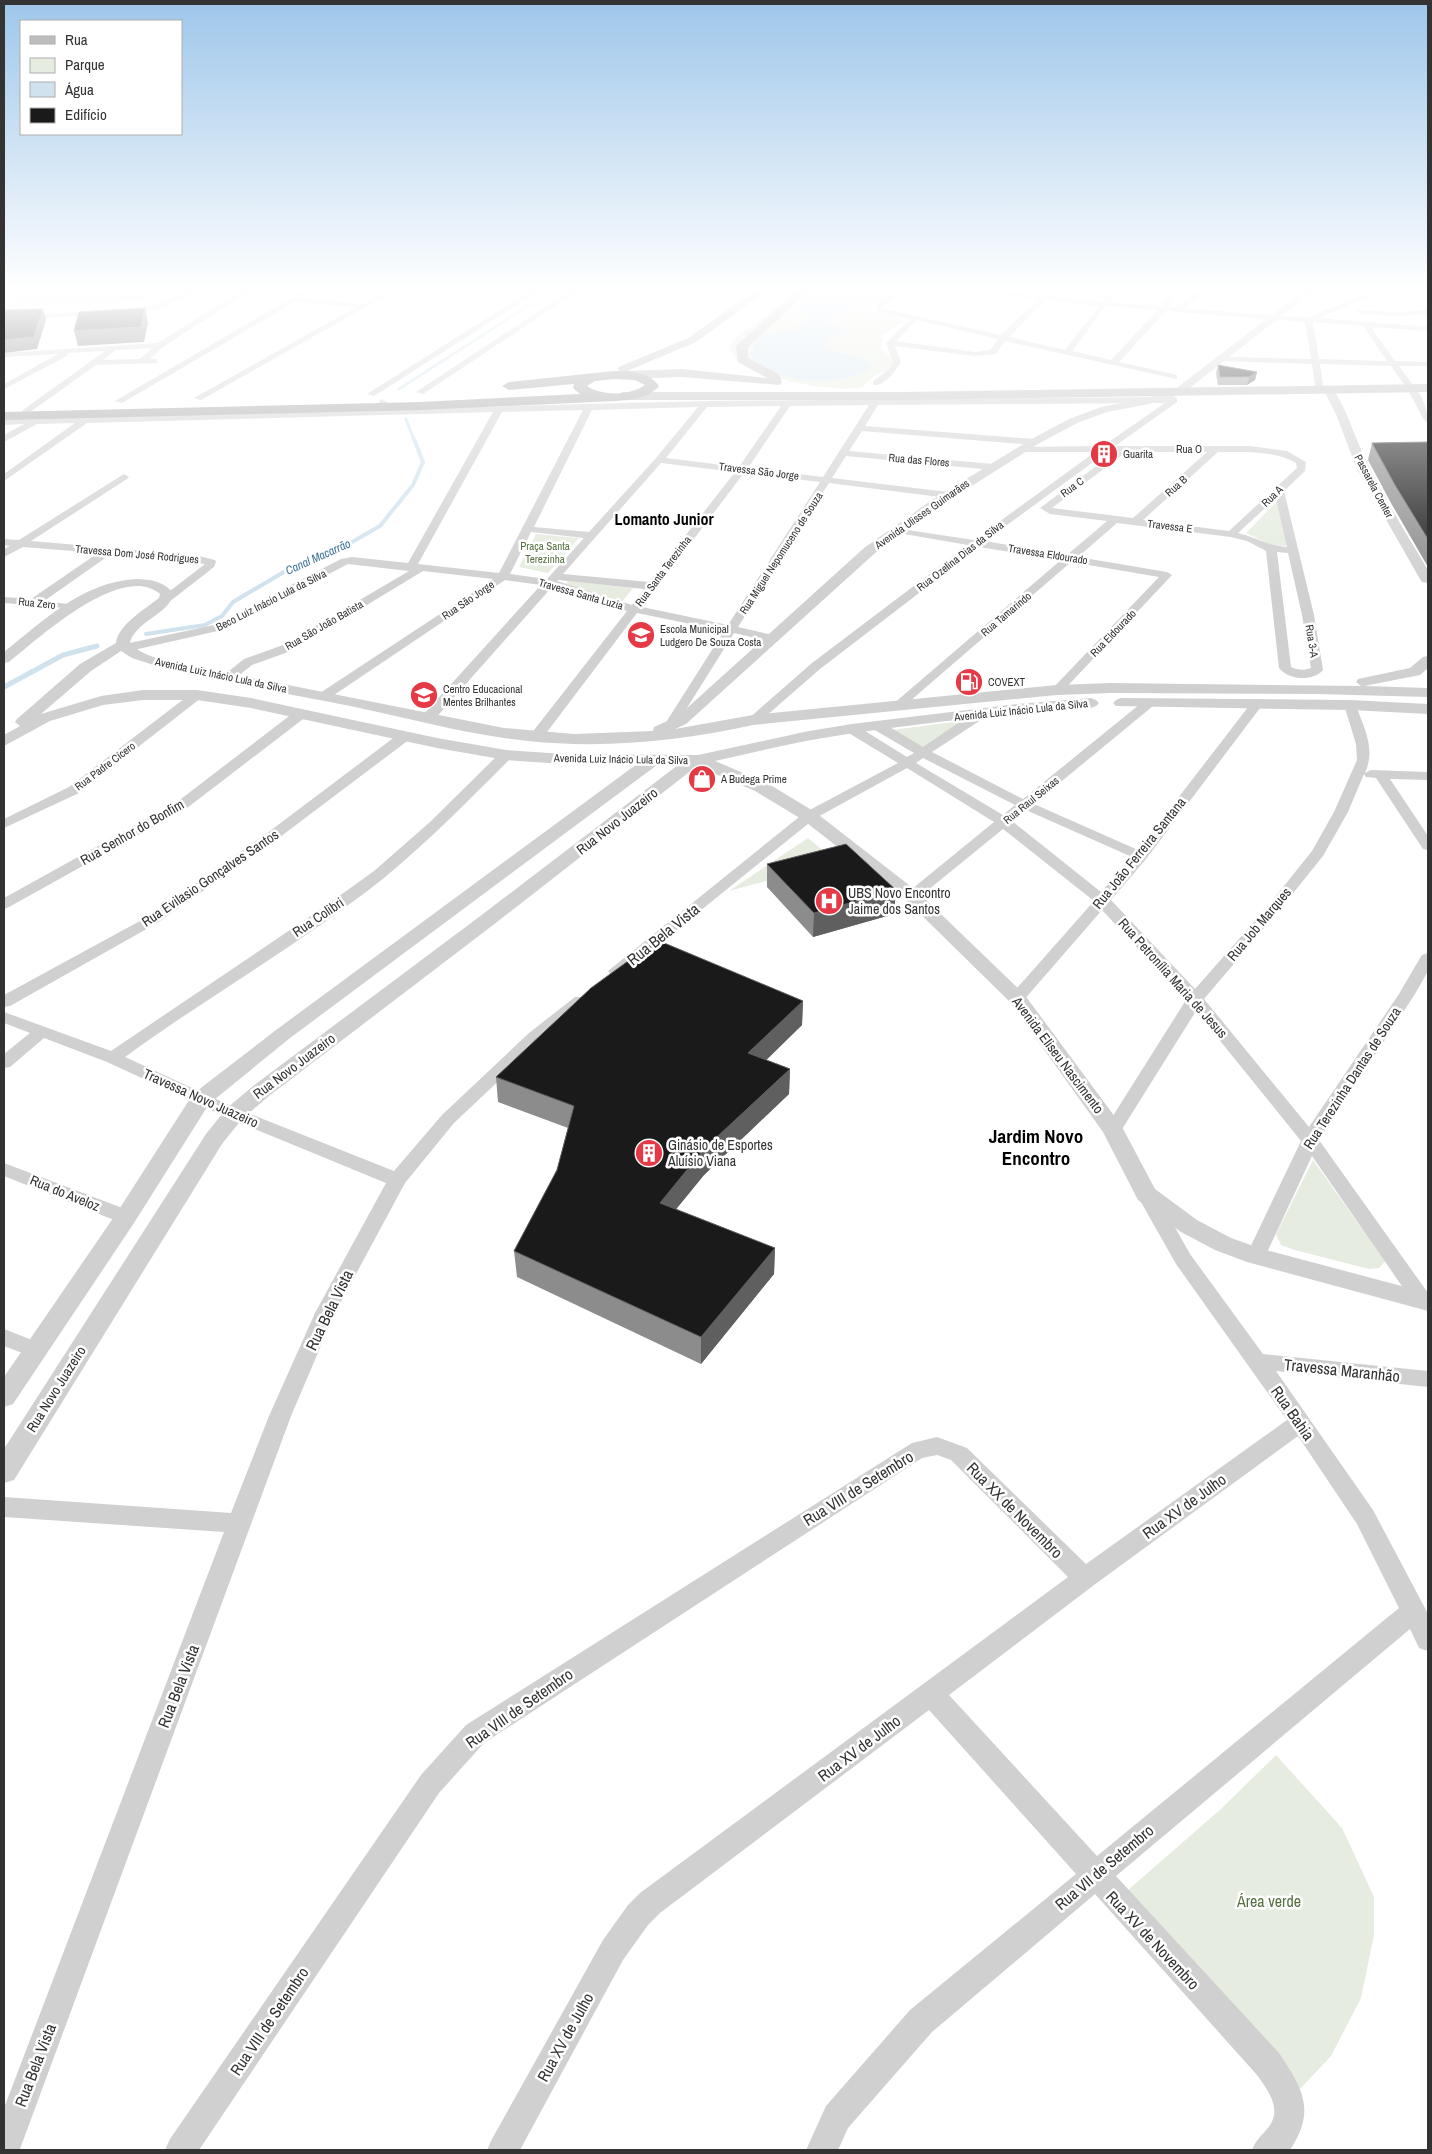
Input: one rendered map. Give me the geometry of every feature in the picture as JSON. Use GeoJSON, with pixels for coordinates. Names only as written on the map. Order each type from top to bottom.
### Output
{"type":"FeatureCollection","features":[{"type":"Feature","properties":{"kind":"highway"},"geometry":{"type":"LineString","coordinates":[[497,387],[502,387]]}},
{"type":"Feature","properties":{"kind":"highway"},"geometry":{"type":"LineString","coordinates":[[580,387],[583,391],[600,396],[622,396]]}},
{"type":"Feature","properties":{"kind":"highway"},"geometry":{"type":"LineString","coordinates":[[4,415],[430,405],[622,396],[642,393],[651,387]]}},
{"type":"Feature","properties":{"kind":"highway"},"geometry":{"type":"LineString","coordinates":[[4,415],[31,416],[119,401],[448,391]]}},
{"type":"Feature","properties":{"kind":"main road"},"geometry":{"type":"LineString","coordinates":[[817,387],[887,392],[1154,393]]}},
{"type":"Feature","properties":{"kind":"main road"},"geometry":{"type":"LineString","coordinates":[[852,390],[864,387]]}},
{"type":"Feature","properties":{"kind":"main road"},"geometry":{"type":"LineString","coordinates":[[880,387],[887,392]]}},
{"type":"Feature","properties":{"kind":"main road"},"geometry":{"type":"LineString","coordinates":[[622,396],[1096,394],[1154,393],[1183,390],[1365,387]]}},
{"type":"Feature","properties":{"kind":"main road"},"geometry":{"type":"LineString","coordinates":[[1415,387],[1428,388]]}},
{"type":"Feature","properties":{"kind":"main road"},"geometry":{"type":"LineString","coordinates":[[1096,394],[1129,401]]}},
{"type":"Feature","properties":{"kind":"street"},"geometry":{"type":"LineString","coordinates":[[4,439],[65,387]]}},
{"type":"Feature","properties":{"kind":"street"},"geometry":{"type":"LineString","coordinates":[[119,401],[143,387]]}},
{"type":"Feature","properties":{"kind":"street"},"geometry":{"type":"LineString","coordinates":[[198,398],[219,387]]}},
{"type":"Feature","properties":{"kind":"street"},"geometry":{"type":"LineString","coordinates":[[371,394],[383,387]]}},
{"type":"Feature","properties":{"kind":"street"},"geometry":{"type":"LineString","coordinates":[[420,392],[428,387]]}},
{"type":"Feature","properties":{"kind":"street"},"geometry":{"type":"LineString","coordinates":[[1105,409],[1154,393],[1163,387]]}},
{"type":"Feature","properties":{"kind":"street"},"geometry":{"type":"LineString","coordinates":[[1183,390],[1188,387]]}},
{"type":"Feature","properties":{"kind":"street","name":"Passarela Center"},"geometry":{"type":"LineString","coordinates":[[1324,387],[1341,414],[1362,467],[1428,581]]}},
{"type":"Feature","properties":{"kind":"street"},"geometry":{"type":"LineString","coordinates":[[1410,387],[1428,420]]}},
{"type":"Feature","properties":{"kind":"street","name":"Rua Ozelina Dias da Silva"},"geometry":{"type":"LineString","coordinates":[[752,720],[816,666],[1020,509],[1183,390]]}},
{"type":"Feature","properties":{"kind":"street","name":"Avenida Ulisses Guimarães"},"geometry":{"type":"LineString","coordinates":[[728,680],[869,551],[948,495],[1022,449],[1073,421],[1154,393]]}},
{"type":"Feature","properties":{"kind":"street"},"geometry":{"type":"LineString","coordinates":[[4,422],[31,416],[86,420],[380,410],[589,406],[1129,401]]}},
{"type":"Feature","properties":{"kind":"street","name":"Rua Miguel Nepomuceno de Souza"},"geometry":{"type":"LineString","coordinates":[[669,727],[828,480],[875,403]]}},
{"type":"Feature","properties":{"kind":"street"},"geometry":{"type":"LineString","coordinates":[[428,718],[659,460],[705,404]]}},
{"type":"Feature","properties":{"kind":"street","name":"Rua Santa Terezinha"},"geometry":{"type":"LineString","coordinates":[[536,737],[742,469],[787,404]]}},
{"type":"Feature","properties":{"kind":"street","name":"Rua São Jorge"},"geometry":{"type":"LineString","coordinates":[[324,696],[503,577],[589,406]]}},
{"type":"Feature","properties":{"kind":"street"},"geometry":{"type":"LineString","coordinates":[[415,569],[499,409]]}},
{"type":"Feature","properties":{"kind":"street"},"geometry":{"type":"LineString","coordinates":[[4,478],[86,420]]}},
{"type":"Feature","properties":{"kind":"street"},"geometry":{"type":"LineString","coordinates":[[861,428],[1034,442]]}},
{"type":"Feature","properties":{"kind":"street","name":"Rua O"},"geometry":{"type":"LineString","coordinates":[[1022,449],[1268,450],[1295,458]]}},
{"type":"Feature","properties":{"kind":"street","name":"Rua B"},"geometry":{"type":"LineString","coordinates":[[1135,522],[1216,449]]}},
{"type":"Feature","properties":{"kind":"street","name":"Rua C"},"geometry":{"type":"LineString","coordinates":[[1045,508],[1123,450]]}},
{"type":"Feature","properties":{"kind":"street","name":"Rua das Flores"},"geometry":{"type":"LineString","coordinates":[[845,453],[994,467]]}},
{"type":"Feature","properties":{"kind":"street","name":"Rua A"},"geometry":{"type":"LineString","coordinates":[[1231,534],[1302,469],[1303,465],[1295,458]]}},
{"type":"Feature","properties":{"kind":"street","name":"Travessa São Jorge"},"geometry":{"type":"LineString","coordinates":[[659,460],[948,495]]}},
{"type":"Feature","properties":{"kind":"street"},"geometry":{"type":"LineString","coordinates":[[4,554],[124,477]]}},
{"type":"Feature","properties":{"kind":"street","name":"Rua 3-A"},"geometry":{"type":"LineString","coordinates":[[1271,549],[1285,668],[1294,673],[1310,674],[1317,670],[1308,614],[1279,490]]}},
{"type":"Feature","properties":{"kind":"street","name":"Travessa E"},"geometry":{"type":"LineString","coordinates":[[1045,508],[1050,511],[1231,534],[1251,539],[1271,549],[1294,550]]}},
{"type":"Feature","properties":{"kind":"street","name":"Rua Tamarindo"},"geometry":{"type":"LineString","coordinates":[[898,705],[1112,522]]}},
{"type":"Feature","properties":{"kind":"street"},"geometry":{"type":"LineString","coordinates":[[527,529],[590,535]]}},
{"type":"Feature","properties":{"kind":"street","name":"Travessa Eldourado"},"geometry":{"type":"LineString","coordinates":[[898,530],[1072,558],[1167,576]]}},
{"type":"Feature","properties":{"kind":"street","name":"Travessa Dom José Rodrigues"},"geometry":{"type":"LineString","coordinates":[[4,542],[195,558],[210,562],[210,565],[165,600]]}},
{"type":"Feature","properties":{"kind":"street"},"geometry":{"type":"LineString","coordinates":[[33,603],[108,551]]}},
{"type":"Feature","properties":{"kind":"street","name":"Travessa Santa Luzia"},"geometry":{"type":"LineString","coordinates":[[356,561],[415,569],[503,577],[551,579],[634,609],[773,638]]}},
{"type":"Feature","properties":{"kind":"street","name":"Beco Luiz Inácio Lula da Silva"},"geometry":{"type":"LineString","coordinates":[[124,645],[218,628],[345,562],[356,561]]}},
{"type":"Feature","properties":{"kind":"street","name":"Rua São João Batista"},"geometry":{"type":"LineString","coordinates":[[228,678],[248,662],[287,648],[415,569]]}},
{"type":"Feature","properties":{"kind":"street","name":"Rua Eldourado"},"geometry":{"type":"LineString","coordinates":[[1058,690],[1167,576]]}},
{"type":"Feature","properties":{"kind":"street"},"geometry":{"type":"LineString","coordinates":[[551,579],[651,586]]}},
{"type":"Feature","properties":{"kind":"street"},"geometry":{"type":"LineString","coordinates":[[4,659],[71,607],[103,589],[132,583],[160,586],[167,594],[165,600],[131,630],[124,645],[107,651],[4,740]]}},
{"type":"Feature","properties":{"kind":"street","name":"Rua Zero"},"geometry":{"type":"LineString","coordinates":[[4,600],[71,607]]}},
{"type":"Feature","properties":{"kind":"street","name":"Avenida Luiz Inácio Lula da Silva"},"geometry":{"type":"LineString","coordinates":[[124,645],[133,654],[146,660],[228,678],[493,731],[536,737],[579,739],[636,736],[727,727],[752,720],[1058,690],[1111,688],[1316,689],[1428,693]]}},
{"type":"Feature","properties":{"kind":"street"},"geometry":{"type":"LineString","coordinates":[[1316,689],[1415,672],[1428,660]]}},
{"type":"Feature","properties":{"kind":"street"},"geometry":{"type":"LineString","coordinates":[[1415,672],[1428,686]]}},
{"type":"Feature","properties":{"kind":"street"},"geometry":{"type":"LineString","coordinates":[[646,760],[626,754],[622,748],[636,736],[669,727],[686,716],[728,680]]}},
{"type":"Feature","properties":{"kind":"street"},"geometry":{"type":"LineString","coordinates":[[728,680],[716,698],[716,713],[727,727],[737,732],[743,738],[739,752],[741,764],[761,787]]}},
{"type":"Feature","properties":{"kind":"street","name":"Avenida Luiz Inácio Lula da Silva"},"geometry":{"type":"LineString","coordinates":[[4,740],[45,718],[101,701],[143,695],[197,695],[302,713],[405,736],[506,755],[564,759],[646,760],[696,760],[809,736],[852,729],[1070,704],[1149,703],[1428,709]]}},
{"type":"Feature","properties":{"kind":"street","name":"Rua Padre Cícero"},"geometry":{"type":"LineString","coordinates":[[4,824],[74,790],[197,695]]}},
{"type":"Feature","properties":{"kind":"street","name":"Rua Raul Seixas"},"geometry":{"type":"LineString","coordinates":[[912,896],[1149,703]]}},
{"type":"Feature","properties":{"kind":"street","name":"Rua João Ferreira Santana"},"geometry":{"type":"LineString","coordinates":[[1018,998],[1140,856],[1256,705]]}},
{"type":"Feature","properties":{"kind":"street","name":"Rua Job Marques"},"geometry":{"type":"LineString","coordinates":[[1114,1130],[1195,999],[1273,910],[1318,853],[1364,760],[1362,744],[1350,706]]}},
{"type":"Feature","properties":{"kind":"street","name":"Rua Senhor do Bonfim"},"geometry":{"type":"LineString","coordinates":[[4,904],[182,805],[302,713]]}},
{"type":"Feature","properties":{"kind":"street","name":"Rua Bela Vista"},"geometry":{"type":"LineString","coordinates":[[4,2149],[280,1416],[325,1313],[396,1180],[448,1119],[534,1037],[809,816],[907,763],[982,713]]}},
{"type":"Feature","properties":{"kind":"street"},"geometry":{"type":"LineString","coordinates":[[878,726],[922,753],[1025,805],[1140,856]]}},
{"type":"Feature","properties":{"kind":"street","name":"Rua Petronília Maria de Jesus"},"geometry":{"type":"LineString","coordinates":[[852,729],[1004,822],[1102,900],[1195,999],[1310,1140],[1425,1301]]}},
{"type":"Feature","properties":{"kind":"street","name":"Rua Evilasio Gonçalves Santos"},"geometry":{"type":"LineString","coordinates":[[4,1002],[154,919],[275,834],[405,736]]}},
{"type":"Feature","properties":{"kind":"street","name":"Rua Colibri"},"geometry":{"type":"LineString","coordinates":[[113,1058],[156,1026],[361,888],[440,820],[506,755]]}},
{"type":"Feature","properties":{"kind":"street","name":"Rua Novo Juazeiro"},"geometry":{"type":"LineString","coordinates":[[4,1396],[126,1218],[202,1099],[283,1034],[646,760]]}},
{"type":"Feature","properties":{"kind":"street","name":"Rua Novo Juazeiro"},"geometry":{"type":"LineString","coordinates":[[4,1472],[214,1139],[234,1114],[261,1091],[696,760]]}},
{"type":"Feature","properties":{"kind":"street","name":"Avenida Eliseu Nascimento"},"geometry":{"type":"LineString","coordinates":[[696,760],[761,787],[809,816],[912,896],[1018,998],[1114,1130],[1146,1194],[1189,1226],[1224,1244],[1256,1256],[1425,1301]]}},
{"type":"Feature","properties":{"kind":"street"},"geometry":{"type":"LineString","coordinates":[[1358,773],[1428,776]]}},
{"type":"Feature","properties":{"kind":"street"},"geometry":{"type":"LineString","coordinates":[[1380,774],[1428,846]]}},
{"type":"Feature","properties":{"kind":"street","name":"Rua Terezinha Dantas de Souza"},"geometry":{"type":"LineString","coordinates":[[1256,1256],[1310,1140],[1407,994],[1428,958]]}},
{"type":"Feature","properties":{"kind":"street","name":"Travessa Novo Juazeiro"},"geometry":{"type":"LineString","coordinates":[[4,1018],[113,1058],[234,1114],[396,1180]]}},
{"type":"Feature","properties":{"kind":"street"},"geometry":{"type":"LineString","coordinates":[[4,1063],[40,1032]]}},
{"type":"Feature","properties":{"kind":"street","name":"Rua do Aveloz"},"geometry":{"type":"LineString","coordinates":[[4,1169],[126,1218]]}},
{"type":"Feature","properties":{"kind":"street","name":"Rua Bahia"},"geometry":{"type":"LineString","coordinates":[[1146,1194],[1183,1259],[1301,1422],[1365,1517],[1428,1640]]}},
{"type":"Feature","properties":{"kind":"street"},"geometry":{"type":"LineString","coordinates":[[4,1337],[35,1350]]}},
{"type":"Feature","properties":{"kind":"street","name":"Travessa Maranhão"},"geometry":{"type":"LineString","coordinates":[[1256,1361],[1428,1379]]}},
{"type":"Feature","properties":{"kind":"street","name":"Rua XV de Julho"},"geometry":{"type":"LineString","coordinates":[[503,2150],[613,1950],[638,1915],[673,1886],[1085,1578],[1301,1422]]}},
{"type":"Feature","properties":{"kind":"street","name":"Rua XX de Novembro"},"geometry":{"type":"LineString","coordinates":[[942,1446],[959,1454],[1085,1578]]}},
{"type":"Feature","properties":{"kind":"street","name":"Rua VIII de Setembro"},"geometry":{"type":"LineString","coordinates":[[181,2150],[430,1784],[475,1734],[914,1452],[923,1447],[942,1446]]}},
{"type":"Feature","properties":{"kind":"street"},"geometry":{"type":"LineString","coordinates":[[4,1507],[239,1523]]}},
{"type":"Feature","properties":{"kind":"street","name":"Rua VII de Setembro"},"geometry":{"type":"LineString","coordinates":[[822,2150],[837,2117],[921,2021],[1414,1610]]}},
{"type":"Feature","properties":{"kind":"street","name":"Rua XV de Novembro"},"geometry":{"type":"LineString","coordinates":[[931,1694],[1268,2064],[1290,2100],[1288,2125],[1278,2142],[1268,2150]]}},
{"type":"Feature","properties":{"kind":"green space"},"geometry":{"type":"Polygon","coordinates":[[[819,387],[863,387],[846,389],[819,387]]]}},
{"type":"Feature","properties":{"kind":"green space"},"geometry":{"type":"Polygon","coordinates":[[[1277,501],[1290,546],[1271,545],[1246,533],[1277,501]]]}},
{"type":"Feature","properties":{"kind":"green space","name":"Praça Santa Terezinha"},"geometry":{"type":"Polygon","coordinates":[[[536,534],[579,538],[548,573],[519,567],[536,534]]]}},
{"type":"Feature","properties":{"kind":"green space"},"geometry":{"type":"Polygon","coordinates":[[[568,581],[633,588],[622,602],[566,584],[568,581]]]}},
{"type":"Feature","properties":{"kind":"green space"},"geometry":{"type":"Polygon","coordinates":[[[961,721],[921,749],[892,730],[961,721]]]}},
{"type":"Feature","properties":{"kind":"green space"},"geometry":{"type":"Polygon","coordinates":[[[808,838],[837,862],[729,891],[808,838]]]}},
{"type":"Feature","properties":{"kind":"green space"},"geometry":{"type":"Polygon","coordinates":[[[1313,1160],[1385,1261],[1379,1268],[1369,1269],[1281,1245],[1276,1234],[1313,1160]]]}},
{"type":"Feature","properties":{"kind":"green space","name":"Área verde"},"geometry":{"type":"Polygon","coordinates":[[[1276,1755],[1342,1828],[1374,1897],[1374,1935],[1361,1998],[1331,2056],[1299,2090],[1128,1890],[1221,1809],[1276,1755]]]}},
{"type":"Feature","properties":{"kind":"building"},"geometry":{"type":"Polygon","coordinates":[[[1428,442],[1428,539],[1372,443],[1428,442]]]}},
{"type":"Feature","properties":{"kind":"building"},"geometry":{"type":"Polygon","coordinates":[[[846,844],[896,890],[814,913],[767,864],[846,844]]]}},
{"type":"Feature","properties":{"kind":"building","name":"Ginásio de Esportes Aluísio Viana"},"geometry":{"type":"Polygon","coordinates":[[[657,940],[803,1001],[748,1053],[790,1069],[704,1149],[660,1203],[775,1248],[701,1337],[514,1251],[557,1170],[574,1106],[496,1077],[591,988],[657,940]]]}},
{"type":"Feature","properties":{"kind":"waterway","name":"Canal Macarrão"},"geometry":{"type":"LineString","coordinates":[[399,389],[403,387]]}},
{"type":"Feature","properties":{"kind":"waterway","name":"Canal Macarrão"},"geometry":{"type":"LineString","coordinates":[[406,419],[414,440]]}},
{"type":"Feature","properties":{"kind":"waterway","name":"Canal Macarrão"},"geometry":{"type":"LineString","coordinates":[[146,634],[205,625],[222,616],[233,602],[294,566],[345,546],[380,526],[413,485],[423,462],[414,439]]}},
{"type":"Feature","properties":{"kind":"waterway","name":"Canal Macarrão"},"geometry":{"type":"LineString","coordinates":[[4,687],[63,655],[97,646]]}},
{"type":"Feature","properties":{"kind":"tunnel"},"geometry":{"type":"LineString","coordinates":[[381,408],[385,398]]}},
{"type":"Feature","properties":{"kind":"place","name":"Guarita"},"geometry":{"type":"Point","coordinates":[1104,454]}},
{"type":"Feature","properties":{"kind":"place","name":"Escola Municipal Ludgero De Souza Costa"},"geometry":{"type":"Point","coordinates":[641,635]}},
{"type":"Feature","properties":{"kind":"place","name":"COVEXT"},"geometry":{"type":"Point","coordinates":[969,682]}},
{"type":"Feature","properties":{"kind":"place","name":"Centro Educacional Mentes Brilhantes"},"geometry":{"type":"Point","coordinates":[424,695]}},
{"type":"Feature","properties":{"kind":"place","name":"A Budega Prime"},"geometry":{"type":"Point","coordinates":[702,779]}},
{"type":"Feature","properties":{"kind":"place","name":"UBS Novo Encontro Jaime dos Santos"},"geometry":{"type":"Point","coordinates":[829,901]}},
{"type":"Feature","properties":{"kind":"place","name":"Ginásio de Esportes Aluísio Viana"},"geometry":{"type":"Point","coordinates":[649,1153]}},
{"type":"Feature","properties":{"kind":"district","name":"Lomanto Junior"},"geometry":{"type":"Point","coordinates":[664,519]}},
{"type":"Feature","properties":{"kind":"district","name":"Jardim Novo Encontro"},"geometry":{"type":"Point","coordinates":[1036,1147]}}]}
